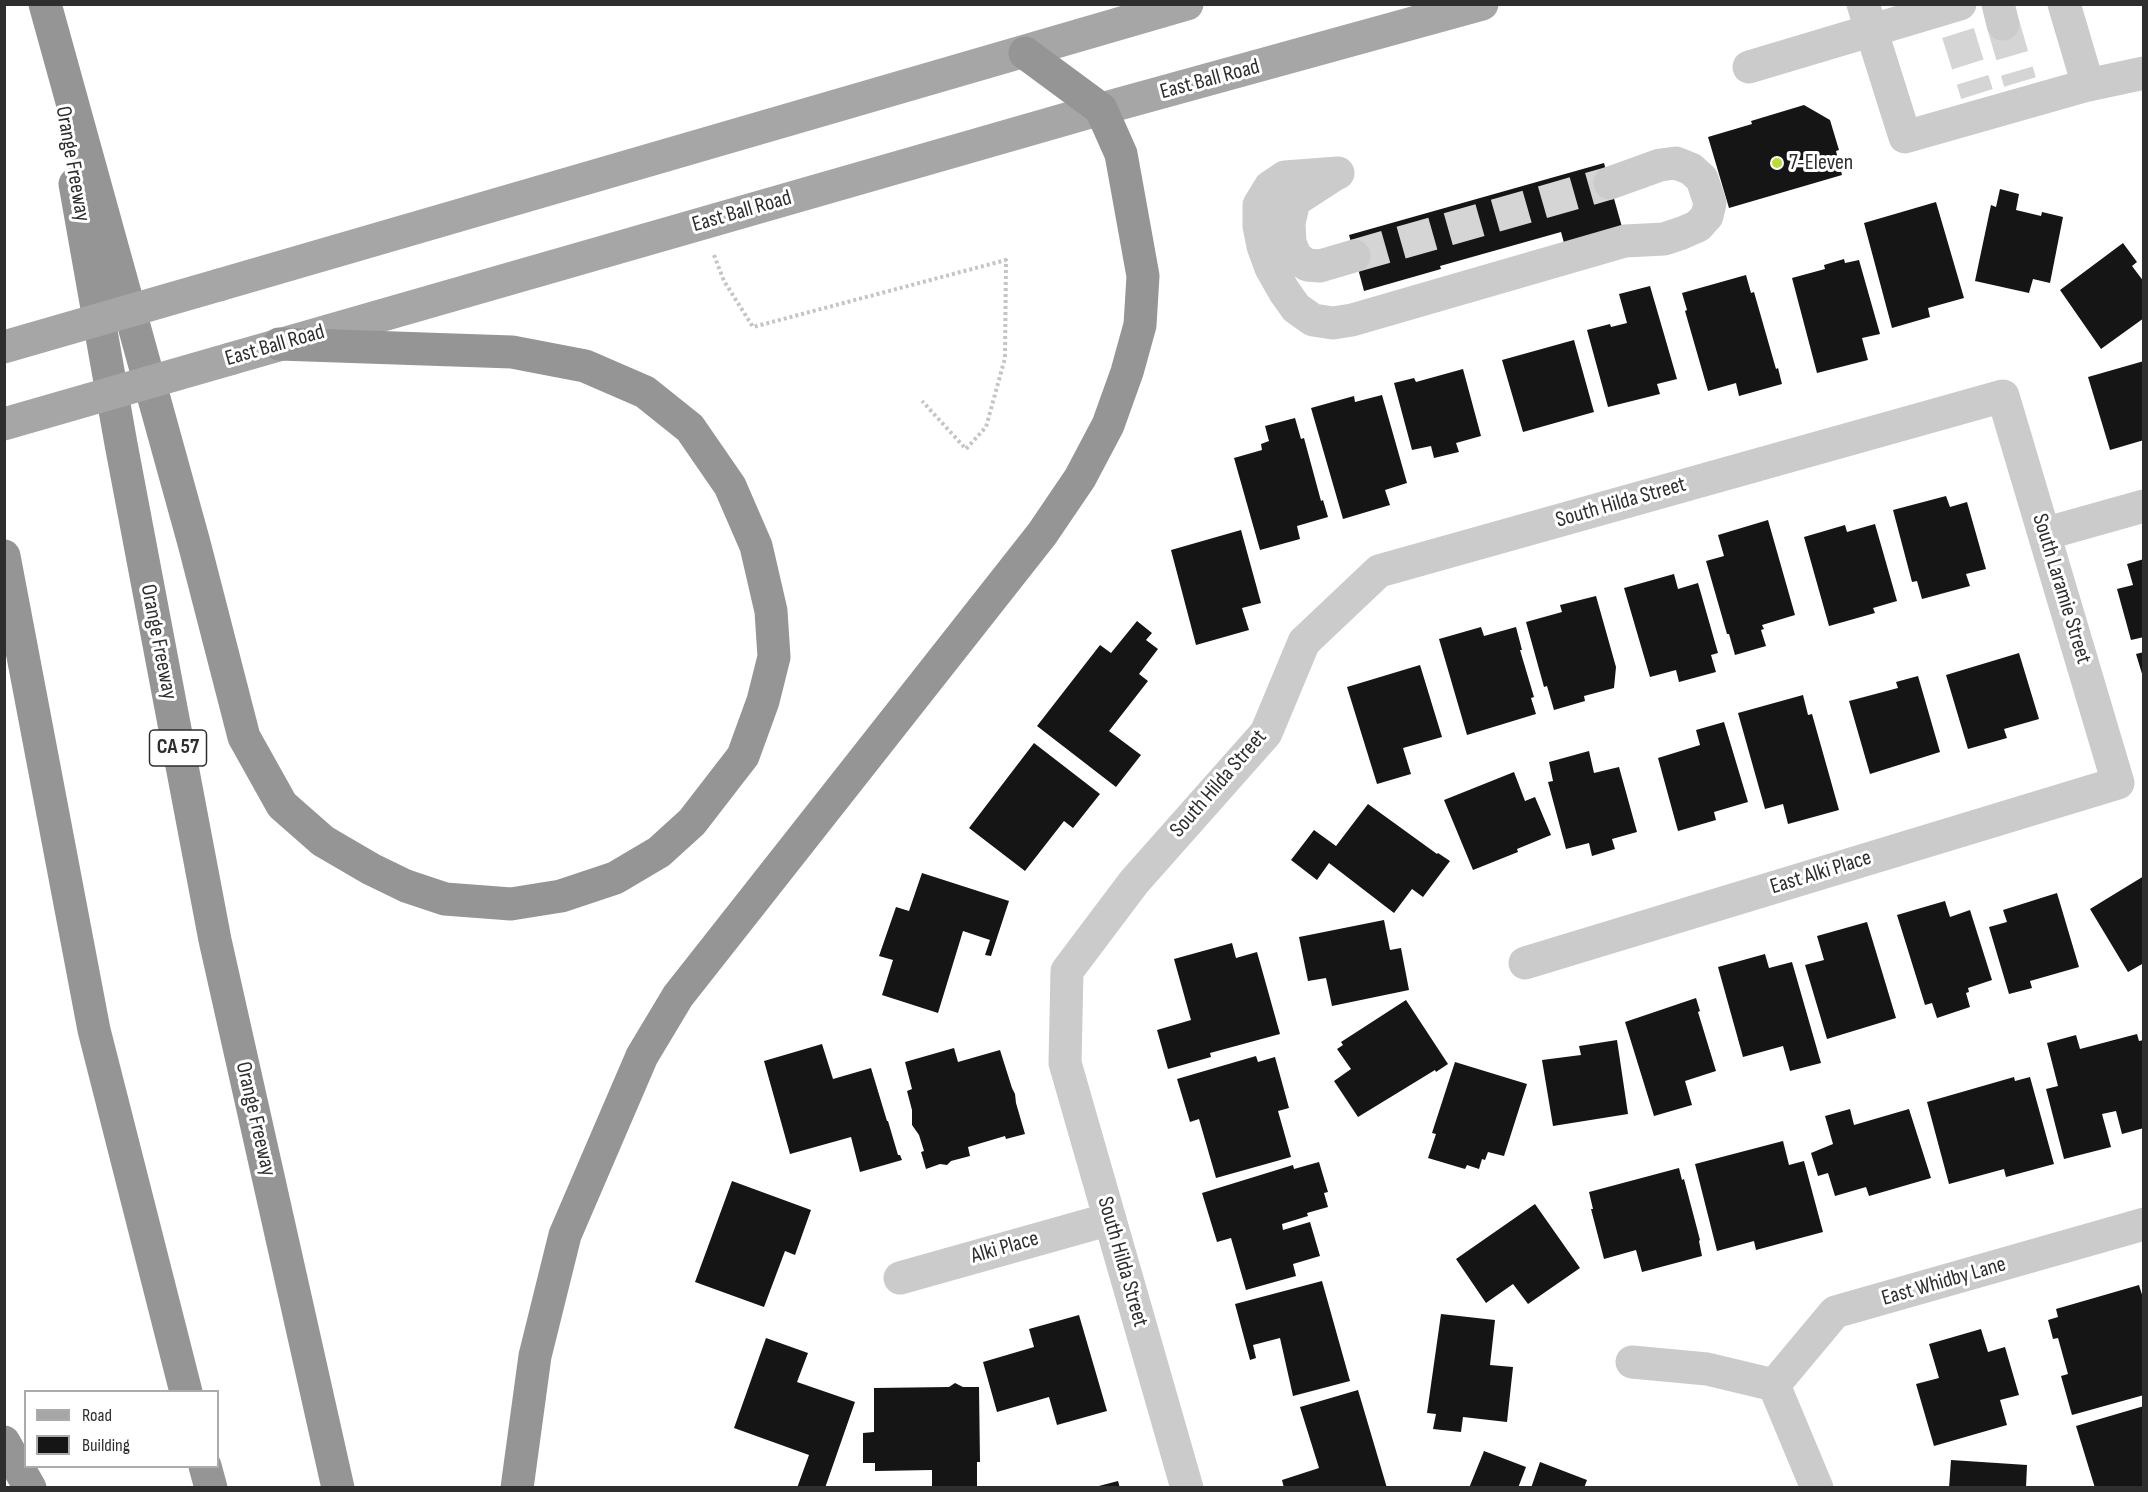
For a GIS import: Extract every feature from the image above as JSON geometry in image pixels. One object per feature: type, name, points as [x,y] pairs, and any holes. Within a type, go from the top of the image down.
[{"type":"highway","points":[[44,4],[194,543],[244,737],[282,805],[323,842],[406,886],[445,899],[511,904],[561,896],[615,878],[659,852],[692,822],[743,756],[763,701],[774,657],[771,611],[756,546],[730,486],[690,428],[645,392],[585,366],[512,352],[279,344]]},
{"type":"highway","name":"Orange Freeway","points":[[44,4],[121,444],[215,940],[338,1488]]},
{"type":"highway","points":[[517,1488],[535,1356],[565,1235],[642,1056],[678,996],[1042,534],[1080,478],[1108,425],[1127,372],[1140,325],[1143,276],[1121,154],[1101,109],[1025,53]]},
{"type":"highway","points":[[4,556],[94,1030]]},
{"type":"highway","points":[[4,681],[185,1390]]},
{"type":"highway","points":[[4,1442],[30,1488]]},
{"type":"highway","points":[[205,1468],[211,1488]]},
{"type":"main road","points":[[4,347],[1025,53],[1187,4]]},
{"type":"main road","name":"East Ball Road","points":[[4,424],[1101,109],[1482,4]]},
{"type":"street","points":[[2064,4],[2088,85]]},
{"type":"street","points":[[1749,67],[1867,17],[1956,15]]},
{"type":"street","points":[[1867,17],[1905,137],[1980,104],[2023,93],[2088,85],[2144,73]]},
{"type":"street","points":[[1354,256],[1320,266],[1307,265],[1296,256],[1290,243],[1289,223],[1294,201],[1338,173],[1285,177],[1270,187],[1259,205],[1259,226],[1270,268],[1296,308],[1313,320],[1333,323],[1353,321],[1624,241],[1664,239],[1682,234],[1698,226],[1707,216],[1710,203],[1702,178],[1691,169],[1676,164],[1660,165],[1610,183]]},
{"type":"street","name":"South Laramie Street","points":[[2003,396],[2118,783]]},
{"type":"street","name":"South Hilda Street","points":[[1187,1488],[1065,1063],[1067,971],[1134,882],[1266,733],[1304,642],[1379,571],[2003,396]]},
{"type":"street","points":[[2044,534],[2144,506]]},
{"type":"street","name":"East Alki Place","points":[[1525,963],[2118,783]]},
{"type":"street","name":"Alki Place","points":[[900,1278],[1110,1219]]},
{"type":"street","name":"East Whidby Lane","points":[[1774,1385],[1835,1312],[2144,1224]]},
{"type":"street","points":[[1632,1362],[1707,1369],[1774,1385],[1817,1488]]},
{"type":"path","points":[[702,223],[724,281],[753,327],[1006,260],[1005,358],[986,427],[966,449],[922,401]]},
{"type":"building","name":"7-Eleven","points":[[1804,105],[1830,120],[1839,150],[1836,151],[1842,175],[1729,208],[1708,137]]},
{"type":"building","points":[[1604,163],[1622,227],[1564,243],[1561,232],[1440,266],[1441,269],[1364,291],[1349,235]]},
{"type":"building","points":[[2000,189],[2019,194],[2016,210],[2041,216],[2042,212],[2063,217],[2050,283],[2033,279],[2029,293],[1975,281],[1991,205],[1996,207]]},
{"type":"building","points":[[1936,202],[1964,298],[1928,308],[1930,317],[1892,328],[1864,223]]},
{"type":"building","points":[[2123,243],[2137,262],[2132,266],[2144,282],[2144,318],[2101,349],[2060,290]]},
{"type":"building","points":[[1844,259],[1845,263],[1859,260],[1880,334],[1862,338],[1868,360],[1817,373],[1792,278],[1825,269],[1824,265]]},
{"type":"building","points":[[1746,275],[1751,293],[1754,292],[1782,384],[1739,396],[1736,383],[1708,391],[1682,293]]},
{"type":"building","points":[[1650,286],[1677,379],[1657,384],[1660,394],[1608,407],[1587,330],[1610,324],[1611,327],[1627,323],[1619,294]]},
{"type":"building","points":[[1574,340],[1594,412],[1523,432],[1502,360]]},
{"type":"building","points":[[2144,361],[2144,440],[2110,450],[2088,377]]},
{"type":"building","points":[[1463,369],[1481,436],[1456,443],[1459,452],[1434,458],[1431,446],[1412,450],[1394,383],[1414,378],[1416,382]]},
{"type":"building","points":[[1382,395],[1407,483],[1385,490],[1390,505],[1343,519],[1311,408],[1354,396],[1355,402]]},
{"type":"building","points":[[1295,418],[1301,439],[1304,438],[1321,501],[1323,500],[1328,517],[1297,526],[1300,539],[1260,550],[1234,458],[1262,450],[1261,444],[1269,441],[1265,426]]},
{"type":"building","points":[[1946,496],[1950,507],[1967,502],[1986,569],[1966,574],[1970,586],[1922,599],[1917,581],[1912,582],[1893,510]]},
{"type":"building","points":[[1768,520],[1795,615],[1762,625],[1764,629],[1761,630],[1766,646],[1735,655],[1706,561],[1724,556],[1718,535]]},
{"type":"building","points":[[1875,524],[1897,601],[1873,608],[1875,613],[1829,626],[1804,537],[1845,525],[1847,532]]},
{"type":"building","points":[[1241,530],[1261,603],[1242,608],[1249,630],[1196,645],[1171,550]]},
{"type":"building","points":[[2144,559],[2144,637],[2131,640],[2117,589],[2133,585],[2127,564]]},
{"type":"building","points":[[1674,574],[1678,589],[1698,583],[1718,653],[1711,655],[1716,672],[1679,682],[1676,670],[1650,677],[1624,588]]},
{"type":"building","points":[[1596,596],[1616,667],[1614,688],[1584,696],[1585,701],[1554,710],[1547,686],[1544,687],[1526,622],[1562,612],[1560,605]]},
{"type":"building","points":[[1137,621],[1152,633],[1146,640],[1158,649],[1139,674],[1148,681],[1109,731],[1141,755],[1116,787],[1037,726],[1100,645],[1111,653]]},
{"type":"building","points":[[1481,627],[1484,636],[1516,627],[1522,650],[1520,650],[1534,697],[1531,698],[1536,714],[1467,735],[1439,639]]},
{"type":"building","points":[[2144,652],[2144,677],[2143,677],[2136,654]]},
{"type":"building","points":[[2019,653],[2039,719],[2004,729],[2007,738],[1968,749],[1946,675]]},
{"type":"building","points":[[1420,665],[1442,737],[1403,748],[1411,774],[1377,784],[1347,687]]},
{"type":"building","points":[[1918,676],[1940,752],[1870,774],[1849,701],[1898,688],[1896,682]]},
{"type":"building","points":[[1803,695],[1808,715],[1812,714],[1839,810],[1788,824],[1783,804],[1765,809],[1738,713]]},
{"type":"building","points":[[1724,722],[1748,802],[1714,812],[1716,820],[1678,831],[1658,758],[1700,745],[1696,730]]},
{"type":"building","points":[[1034,743],[1100,794],[1073,828],[1064,821],[1025,871],[969,828]]},
{"type":"building","points":[[1589,751],[1594,773],[1619,767],[1637,832],[1612,839],[1615,849],[1592,856],[1589,843],[1566,849],[1548,782],[1553,781],[1549,762]]},
{"type":"building","points":[[1514,772],[1525,801],[1535,797],[1551,835],[1517,849],[1518,852],[1473,870],[1444,800]]},
{"type":"building","points":[[1368,804],[1450,861],[1423,897],[1412,889],[1394,913],[1329,863],[1317,880],[1291,860],[1314,830],[1336,846]]},
{"type":"building","points":[[922,873],[1009,901],[991,956],[985,955],[990,940],[963,931],[938,1013],[882,995],[893,960],[879,956],[896,907],[909,911]]},
{"type":"building","points":[[2144,876],[2144,963],[2128,972],[2090,909]]},
{"type":"building","points":[[2057,893],[2079,967],[2030,981],[2032,988],[2009,994],[1989,927],[2007,922],[2003,910]]},
{"type":"building","points":[[1945,901],[1950,917],[1970,910],[1992,980],[1968,988],[1969,992],[1966,993],[1970,1007],[1937,1018],[1932,1003],[1925,1005],[1897,915]]},
{"type":"building","points":[[1384,920],[1390,950],[1401,948],[1409,990],[1332,1006],[1326,978],[1308,981],[1299,937]]},
{"type":"building","points":[[1867,922],[1896,1018],[1827,1039],[1805,965],[1824,960],[1817,936]]},
{"type":"building","points":[[1232,943],[1236,958],[1257,952],[1280,1034],[1210,1053],[1211,1057],[1168,1069],[1157,1030],[1191,1020],[1174,959]]},
{"type":"building","points":[[1765,954],[1769,968],[1792,962],[1821,1063],[1790,1071],[1783,1046],[1743,1057],[1718,967]]},
{"type":"building","points":[[1696,998],[1716,1071],[1685,1081],[1692,1105],[1654,1116],[1625,1022]]},
{"type":"building","points":[[1406,1000],[1448,1064],[1358,1117],[1334,1081],[1351,1069],[1337,1049],[1343,1045],[1341,1042]]},
{"type":"building","points":[[2137,1034],[2139,1041],[2144,1040],[2144,1128],[2122,1134],[2116,1111],[2102,1114],[2111,1147],[2064,1159],[2046,1089],[2058,1086],[2047,1043],[2076,1035],[2080,1049]]},
{"type":"building","points":[[1617,1040],[1628,1114],[1553,1126],[1542,1060],[1581,1055],[1579,1046]]},
{"type":"building","points":[[822,1044],[833,1079],[871,1068],[898,1155],[902,1160],[860,1172],[851,1137],[790,1154],[764,1061]]},
{"type":"building","points":[[954,1048],[958,1062],[1000,1050],[1015,1094],[1025,1134],[1006,1139],[1005,1136],[968,1147],[970,1156],[951,1161],[947,1165],[940,1164],[926,1169],[919,1135],[912,1125],[912,1110],[907,1091],[912,1089],[905,1062]]},
{"type":"building","points":[[1256,1056],[1258,1062],[1275,1057],[1289,1108],[1278,1111],[1291,1157],[1216,1178],[1199,1119],[1190,1122],[1177,1079]]},
{"type":"building","points":[[1455,1062],[1527,1084],[1504,1156],[1488,1152],[1485,1160],[1482,1159],[1479,1169],[1467,1165],[1465,1169],[1428,1158],[1436,1134],[1432,1133]]},
{"type":"building","points":[[2014,1077],[2015,1081],[2030,1077],[2054,1164],[2006,1177],[2004,1169],[1949,1184],[1927,1102]]},
{"type":"building","points":[[1850,1109],[1854,1125],[1909,1109],[1931,1178],[1869,1196],[1866,1187],[1835,1196],[1828,1173],[1818,1176],[1811,1153],[1833,1144],[1825,1116]]},
{"type":"building","points":[[1783,1141],[1789,1165],[1804,1161],[1823,1232],[1756,1250],[1754,1241],[1717,1251],[1695,1164]]},
{"type":"building","points":[[1319,1162],[1328,1192],[1324,1193],[1328,1207],[1282,1224],[1283,1230],[1310,1222],[1320,1256],[1293,1264],[1296,1276],[1246,1290],[1231,1238],[1217,1242],[1202,1193],[1293,1165],[1294,1169]]},
{"type":"building","points":[[1679,1168],[1700,1240],[1702,1256],[1642,1272],[1636,1250],[1604,1259],[1589,1192]]},
{"type":"building","points":[[732,1181],[811,1210],[795,1255],[785,1251],[764,1307],[695,1282]]},
{"type":"building","points":[[1535,1204],[1580,1268],[1528,1304],[1513,1284],[1486,1303],[1456,1259]]},
{"type":"building","points":[[1322,1281],[1350,1381],[1293,1396],[1280,1338],[1253,1345],[1256,1358],[1250,1360],[1235,1304]]},
{"type":"building","points":[[2139,1285],[2144,1301],[2144,1395],[2072,1415],[2061,1376],[2068,1374],[2058,1338],[2053,1339],[2048,1320],[2058,1317],[2056,1309]]},
{"type":"building","points":[[1441,1314],[1495,1320],[1490,1365],[1513,1367],[1507,1422],[1463,1417],[1461,1432],[1433,1429],[1436,1414],[1427,1413]]},
{"type":"building","points":[[1079,1315],[1107,1411],[1057,1425],[1049,1397],[997,1412],[983,1362],[1034,1347],[1029,1329]]},
{"type":"building","points":[[1981,1329],[1988,1352],[2005,1347],[2019,1395],[2000,1400],[2007,1425],[1934,1446],[1916,1384],[1939,1378],[1929,1344]]},
{"type":"building","points":[[766,1338],[808,1353],[797,1382],[855,1402],[825,1488],[797,1488],[809,1455],[734,1428]]},
{"type":"building","points":[[955,1383],[963,1387],[979,1387],[980,1462],[977,1462],[977,1488],[932,1488],[932,1470],[875,1471],[875,1463],[863,1463],[863,1433],[874,1432],[874,1388],[949,1387]]},
{"type":"building","points":[[1358,1390],[1387,1488],[1284,1488],[1282,1480],[1319,1468],[1300,1407]]},
{"type":"building","points":[[2144,1406],[2144,1488],[2095,1488],[2076,1426]]},
{"type":"building","points":[[1484,1451],[1526,1467],[1518,1488],[1469,1488]]},
{"type":"building","points":[[1951,1460],[2027,1465],[2026,1488],[1949,1488]]},
{"type":"building","points":[[1540,1462],[1587,1480],[1584,1488],[1531,1488]]},
{"type":"building","points":[[1118,1481],[1120,1488],[1095,1488],[1095,1487]]},
{"type":"tunnel","points":[[2003,24],[2020,82]]},
{"type":"tunnel","points":[[1958,33],[1977,94]]},
{"type":"tunnel","points":[[1354,256],[1610,183]]},
{"type":"place","name":"7-Eleven","points":[[1777,163]]}]
